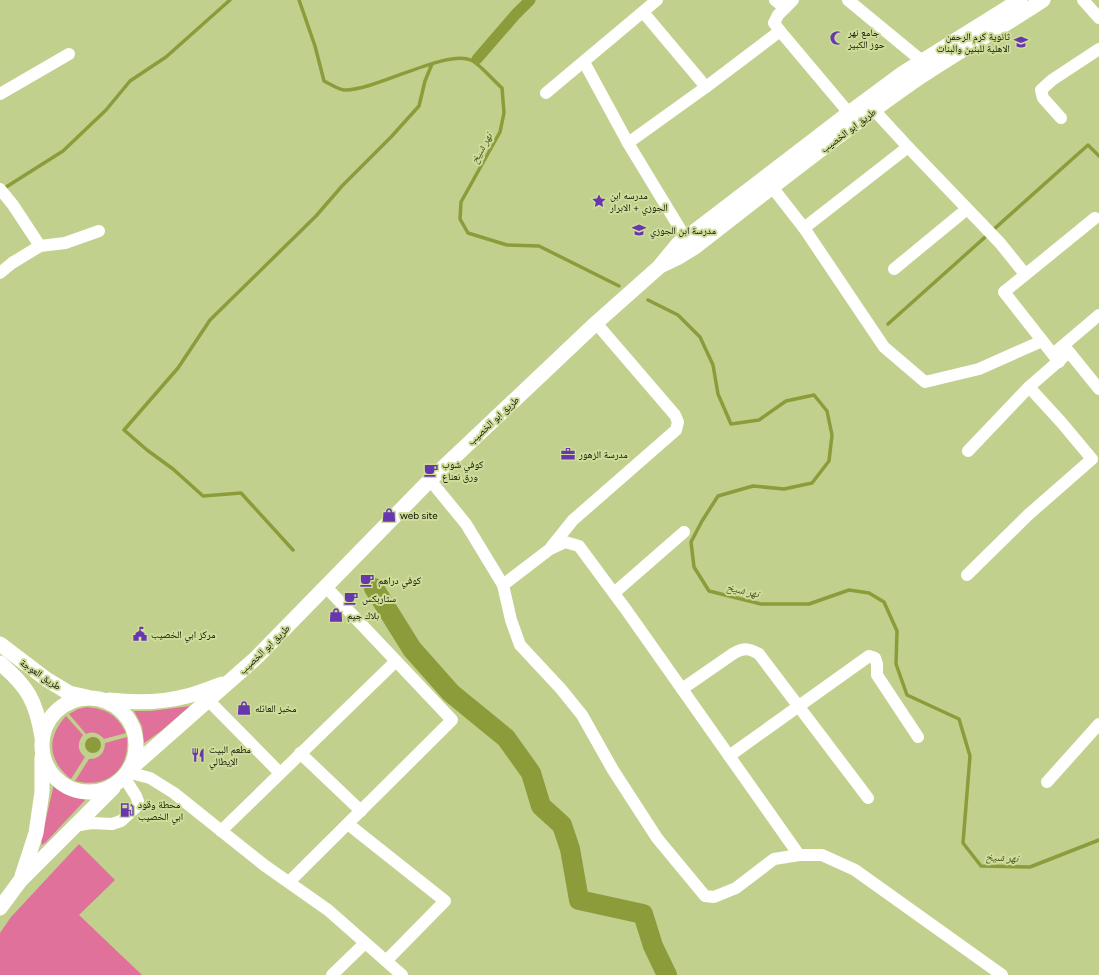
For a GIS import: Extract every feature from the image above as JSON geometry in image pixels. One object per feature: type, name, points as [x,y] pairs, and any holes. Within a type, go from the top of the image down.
[{"type":"main road","name":"طريق ابو الخصيب","points":[[0,908],[20,881],[125,774],[231,681],[278,637],[430,480],[596,323],[659,267],[671,251],[685,237],[848,113],[922,61],[1020,0]]},
{"type":"main road","name":"طريق ابو الخصيب","points":[[659,267],[678,258],[690,250],[874,110],[942,62],[1043,0]]},
{"type":"main road","name":"طريق العوجة","points":[[0,644],[46,679],[69,693],[94,698]]},
{"type":"main road","name":"طريق العوجة","points":[[0,663],[15,676],[30,694],[39,716],[43,745]]},
{"type":"main road","name":"طريق ابو الخصيب","points":[[94,698],[130,702],[168,700],[187,696],[231,681]]},
{"type":"main road","points":[[94,698],[114,705],[124,712],[131,722],[135,733],[135,757],[125,774],[109,787],[95,792],[80,791],[67,786],[55,778],[47,766],[43,745],[46,726],[53,715],[62,706],[74,700],[94,698]]},
{"type":"main road","name":"طريق ابو الخصيب","points":[[20,881],[36,833],[42,792],[43,745]]},
{"type":"street","points":[[546,94],[657,0]]},
{"type":"street","points":[[775,0],[789,4]]},
{"type":"street","points":[[848,0],[922,61]]},
{"type":"street","points":[[1084,0],[1099,18]]},
{"type":"street","points":[[789,4],[778,14],[774,22],[848,113]]},
{"type":"street","points":[[643,12],[706,87]]},
{"type":"street","points":[[628,143],[780,31]]},
{"type":"street","points":[[1061,118],[1043,98],[1041,90],[1052,80],[1099,49]]},
{"type":"street","points":[[0,94],[69,54]]},
{"type":"street","points":[[584,62],[628,143],[685,237]]},
{"type":"street","points":[[874,110],[966,209],[1000,243],[1025,274]]},
{"type":"street","points":[[804,228],[908,147]]},
{"type":"street","points":[[772,187],[804,228],[884,346],[925,382],[979,369],[1042,341]]},
{"type":"street","points":[[0,189],[40,246]]},
{"type":"street","points":[[894,268],[966,209]]},
{"type":"street","points":[[1056,358],[1004,292],[1095,218]]},
{"type":"street","points":[[0,273],[12,263],[40,246],[66,243],[99,231]]},
{"type":"street","points":[[968,451],[1099,315]]},
{"type":"street","points":[[550,549],[572,520],[676,430],[678,422],[675,415],[596,323]]},
{"type":"street","points":[[1066,349],[1099,389]]},
{"type":"street","points":[[967,575],[1028,515],[1092,459],[1062,422],[1029,387]]},
{"type":"street","points":[[430,480],[466,524],[503,585],[511,620],[520,645],[561,689],[582,715],[613,770],[657,838],[705,896],[714,897],[736,888],[774,859],[799,854],[822,855],[855,870],[1002,975]]},
{"type":"street","points":[[614,593],[684,532]]},
{"type":"street","points":[[503,585],[550,549],[565,542],[578,546],[614,593],[799,854]]},
{"type":"street","points":[[289,882],[452,720],[326,587]]},
{"type":"street","points":[[682,690],[734,653],[742,649],[751,649],[759,654],[868,798]]},
{"type":"street","points":[[729,756],[869,656],[875,658],[877,664],[877,675],[918,737]]},
{"type":"street","points":[[221,830],[396,661]]},
{"type":"street","points":[[209,700],[280,773]]},
{"type":"street","points":[[1047,782],[1099,724]]},
{"type":"street","points":[[300,753],[360,811]]},
{"type":"street","points":[[74,826],[91,823],[112,824],[121,821],[137,806],[138,802],[136,796],[125,774]]},
{"type":"street","points":[[125,774],[150,778],[163,786],[264,865],[328,910],[402,975]]},
{"type":"street","points":[[348,824],[445,901],[386,961]]},
{"type":"street","points":[[332,975],[365,942]]},
{"type":"shaded area","points":[[190,706],[161,731],[144,743],[142,726],[134,711],[151,711]]},
{"type":"shaded area","points":[[87,707],[100,709],[111,714],[123,727],[126,733],[104,739],[96,733],[86,734],[69,714],[78,709]]},
{"type":"shaded area","points":[[66,716],[83,735],[79,744],[79,750],[85,757],[71,779],[58,765],[52,749],[55,733]]},
{"type":"shaded area","points":[[93,737],[99,739],[101,745],[99,751],[93,753],[87,751],[85,745],[87,739]]},
{"type":"shaded area","points":[[127,737],[125,759],[120,768],[114,774],[97,782],[87,783],[75,781],[89,759],[96,758],[101,755],[105,747],[105,743]]},
{"type":"shaded area","points":[[54,784],[70,793],[87,798],[42,845],[41,840]]},
{"type":"shaded area","points":[[79,844],[115,880],[79,915],[142,975],[0,975],[0,933],[11,917]]},
{"type":"waterway","points":[[3,189],[63,151],[106,110],[130,81],[166,57],[230,0]]},
{"type":"waterway","name":"نهر شيخ","points":[[299,0],[315,46],[324,81],[339,89],[344,90],[374,84],[430,64],[447,60],[462,58],[473,61],[480,66],[502,88],[504,113],[500,132],[461,202],[460,219],[468,233],[507,245],[539,246],[619,286]]},
{"type":"waterway","points":[[477,59],[530,0]]},
{"type":"waterway","points":[[293,550],[241,493],[203,496],[173,469],[147,450],[124,430],[178,368],[210,320],[316,216],[342,186],[391,137],[419,106],[425,81],[432,64]]},
{"type":"waterway","points":[[888,324],[1088,145],[1099,156]]},
{"type":"waterway","name":"نهر شيخ","points":[[648,300],[678,315],[700,337],[713,365],[718,394],[731,424],[759,420],[786,401],[814,395],[827,411],[832,435],[829,461],[812,483],[784,489],[753,486],[718,496],[691,542],[694,567],[709,591],[761,604],[809,604],[849,590],[869,593],[884,602],[897,631],[896,664],[907,695],[959,719],[970,756],[963,843],[981,866],[1030,867],[1099,840]]},
{"type":"waterway","points":[[374,588],[412,649],[451,693],[506,738],[531,773],[541,806],[562,825],[570,849],[579,900],[643,914],[653,946],[667,975]]},
{"type":"place","name":"جامع نهر حوز الكبير","points":[[837,38]]},
{"type":"place","name":"ثانوية كرم الرحمن الاهلية للبنين والبنات","points":[[1021,42]]},
{"type":"place","name":"مدرسه ابن الجوزي + الابرار","points":[[599,201]]},
{"type":"place","name":"مدرسة ابن الجوزي","points":[[639,230]]},
{"type":"place","name":"مدرسة الزهور","points":[[568,454]]},
{"type":"place","name":"كوفي شوب ورق نعناع","points":[[431,470]]},
{"type":"place","name":"web site","points":[[389,515]]},
{"type":"place","name":"كوفي دراهم","points":[[367,580]]},
{"type":"place","name":"ستاربكس","points":[[351,598]]},
{"type":"place","name":"بلاك جيم","points":[[336,615]]},
{"type":"place","name":"مركز ابي الخصيب","points":[[140,634]]},
{"type":"place","name":"مخبز العائله","points":[[244,708]]},
{"type":"place","name":"مطعم البيت الإيطالي","points":[[198,755]]},
{"type":"place","name":"محطة وقود ابي الخصيب","points":[[127,810]]}]
